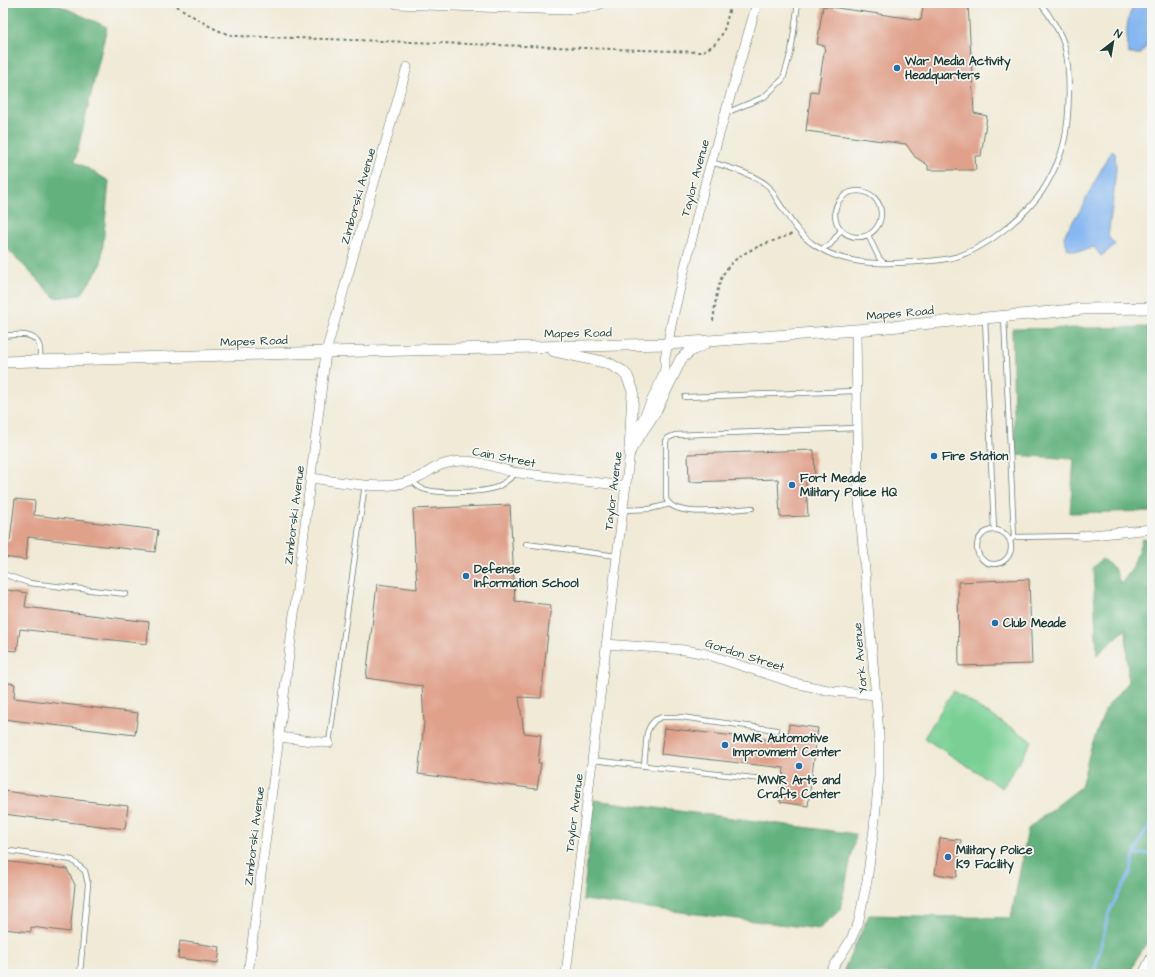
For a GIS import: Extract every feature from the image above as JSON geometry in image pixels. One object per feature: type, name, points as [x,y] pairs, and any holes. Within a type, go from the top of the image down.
[{"type":"street","points":[[397,3],[566,9],[594,6],[600,3]]},
{"type":"street","name":"Taylor Avenue","points":[[566,974],[630,451],[665,368],[672,322],[711,162],[757,3]]},
{"type":"street","name":"Zimborski Avenue","points":[[248,974],[279,737],[326,352],[407,67]]},
{"type":"street","name":"Mapes Road","points":[[3,362],[326,352],[668,344],[856,330],[1083,309],[1152,308]]},
{"type":"street","name":"York Avenue","points":[[829,974],[850,942],[858,924],[867,881],[879,776],[880,733],[858,489],[856,330]]},
{"type":"street","points":[[630,451],[656,410],[681,359],[690,351],[713,341]]},
{"type":"street","points":[[530,347],[598,360],[612,365],[622,371],[630,382],[633,391],[630,451]]},
{"type":"street","name":"Cain Street","points":[[310,478],[364,484],[393,485],[411,480],[441,465],[471,461],[485,463],[517,473],[625,486]]},
{"type":"street","points":[[1082,536],[1152,530]]},
{"type":"street","name":"Gordon Street","points":[[606,644],[685,650],[706,654],[794,683],[832,691],[876,695]]},
{"type":"street","points":[[279,737],[329,743]]},
{"type":"street","points":[[1143,974],[1152,956]]},
{"type":"lane","points":[[725,114],[764,97],[783,79],[791,52],[798,3]]},
{"type":"lane","points":[[711,162],[749,175],[768,187],[794,226],[812,244],[849,261],[874,264],[952,258],[977,248],[1002,231],[1025,212],[1041,194],[1055,169],[1065,141],[1068,108],[1068,76],[1065,47],[1051,16],[1040,3]]},
{"type":"lane","points":[[860,191],[867,192],[874,196],[881,209],[882,216],[876,230],[868,235],[855,237],[848,235],[841,230],[835,216],[836,207],[840,200],[845,195],[860,191]]},
{"type":"lane","points":[[822,249],[830,244],[841,230]]},
{"type":"lane","points":[[868,235],[879,258],[884,263]]},
{"type":"lane","points":[[1004,317],[1012,539],[1011,550],[1009,557],[1004,562],[991,565],[980,558],[977,552],[979,538],[984,533],[994,530],[1003,533],[1012,539],[1082,536]]},
{"type":"lane","points":[[985,318],[994,530]]},
{"type":"lane","points":[[3,336],[24,335],[34,338],[39,345],[40,361]]},
{"type":"lane","points":[[685,397],[856,391]]},
{"type":"lane","points":[[752,508],[709,512],[687,511],[675,508],[670,504],[666,498],[666,441],[670,436],[857,428]]},
{"type":"lane","points":[[411,480],[418,487],[435,492],[480,490],[497,487],[517,473]]},
{"type":"lane","points":[[329,743],[364,484]]},
{"type":"lane","points":[[623,510],[650,509],[670,504]]},
{"type":"lane","points":[[526,544],[617,556]]},
{"type":"lane","points":[[3,574],[29,583],[126,594]]},
{"type":"lane","points":[[644,766],[647,732],[655,720],[662,717],[680,716],[777,730]]},
{"type":"lane","points":[[592,760],[771,780]]},
{"type":"lane","points":[[3,850],[72,860],[85,871],[88,884],[80,974]]},
{"type":"path","points":[[172,3],[228,35],[700,52],[709,49],[722,35],[731,3]]},
{"type":"path","points":[[713,321],[716,297],[721,278],[729,266],[742,254],[792,234]]},
{"type":"green space","points":[[3,3],[54,3],[107,27],[75,161],[109,181],[101,265],[81,295],[55,298],[3,244]]},
{"type":"green space","points":[[1152,327],[1152,511],[1070,513],[1074,459],[1015,455],[1012,329]]},
{"type":"green space","points":[[1152,538],[1152,935],[1135,961],[1130,974],[842,974],[869,915],[1011,918],[1028,829],[1081,787],[1091,747],[1106,708],[1128,683],[1126,629],[1097,655],[1093,567],[1102,559],[1114,568],[1121,584],[1132,569],[1142,539]]},
{"type":"green space","points":[[953,691],[1032,741],[1002,788],[924,738]]},
{"type":"green space","points":[[594,800],[856,834],[840,910],[819,929],[583,900]]},
{"type":"water","points":[[1135,3],[1152,3],[1152,30],[1149,41],[1141,54],[1129,54],[1127,27],[1129,15]]},
{"type":"water","points":[[1111,150],[1115,152],[1116,169],[1108,236],[1115,245],[1101,256],[1094,247],[1078,251],[1068,249],[1064,237],[1067,230],[1081,209]]},
{"type":"building","name":"War Media Activity Headquarters","points":[[968,4],[974,113],[987,116],[981,156],[975,156],[976,170],[928,170],[928,165],[915,157],[906,144],[806,131],[811,91],[818,92],[825,46],[817,44],[823,6],[921,20],[923,6]]},
{"type":"building","name":"Fort Meade Military Police HQ","points":[[814,450],[815,482],[806,482],[808,516],[780,517],[778,479],[689,482],[688,454]]},
{"type":"building","points":[[15,499],[35,501],[34,515],[158,530],[155,552],[28,537],[26,560],[3,557],[3,540],[10,541]]},
{"type":"building","points":[[510,505],[515,601],[551,605],[541,698],[519,697],[524,733],[541,735],[538,763],[541,763],[537,789],[418,774],[424,724],[422,686],[366,678],[377,584],[417,589],[413,509]]},
{"type":"building","name":"Club Meade","points":[[1029,579],[1032,664],[959,666],[958,582]]},
{"type":"building","points":[[7,590],[27,593],[25,607],[149,622],[147,644],[20,629],[17,651],[3,650],[3,621]]},
{"type":"building","points":[[3,682],[15,684],[14,698],[138,713],[135,735],[3,719]]},
{"type":"building","points":[[789,724],[818,728],[808,806],[780,802],[784,768],[661,754],[664,728],[788,742]]},
{"type":"building","points":[[3,791],[128,806],[125,829],[3,814]]},
{"type":"building","name":"Military Police K9 Facility","points":[[940,838],[961,840],[957,877],[935,874]]},
{"type":"building","points":[[3,861],[67,869],[75,885],[70,932],[31,927],[31,932],[3,929]]},
{"type":"building","points":[[180,941],[220,947],[218,963],[178,958]]},
{"type":"waterway","points":[[1094,974],[1109,912],[1131,871],[1134,855],[1142,837],[1152,822]]},
{"type":"waterway","points":[[1134,855],[1152,853]]},
{"type":"place","name":"War Media Activity Headquarters","points":[[897,68]]},
{"type":"place","name":"Fire Station","points":[[934,456]]},
{"type":"place","name":"Fort Meade Military Police HQ","points":[[792,485]]},
{"type":"place","name":"Defense Information School","points":[[466,576]]},
{"type":"place","name":"Club Meade","points":[[995,623]]},
{"type":"place","name":"MWR Automotive Improvment Center","points":[[725,745]]},
{"type":"place","name":"MWR Arts and Crafts Center","points":[[799,766]]},
{"type":"place","name":"Military Police K9 Facility","points":[[948,857]]}]
